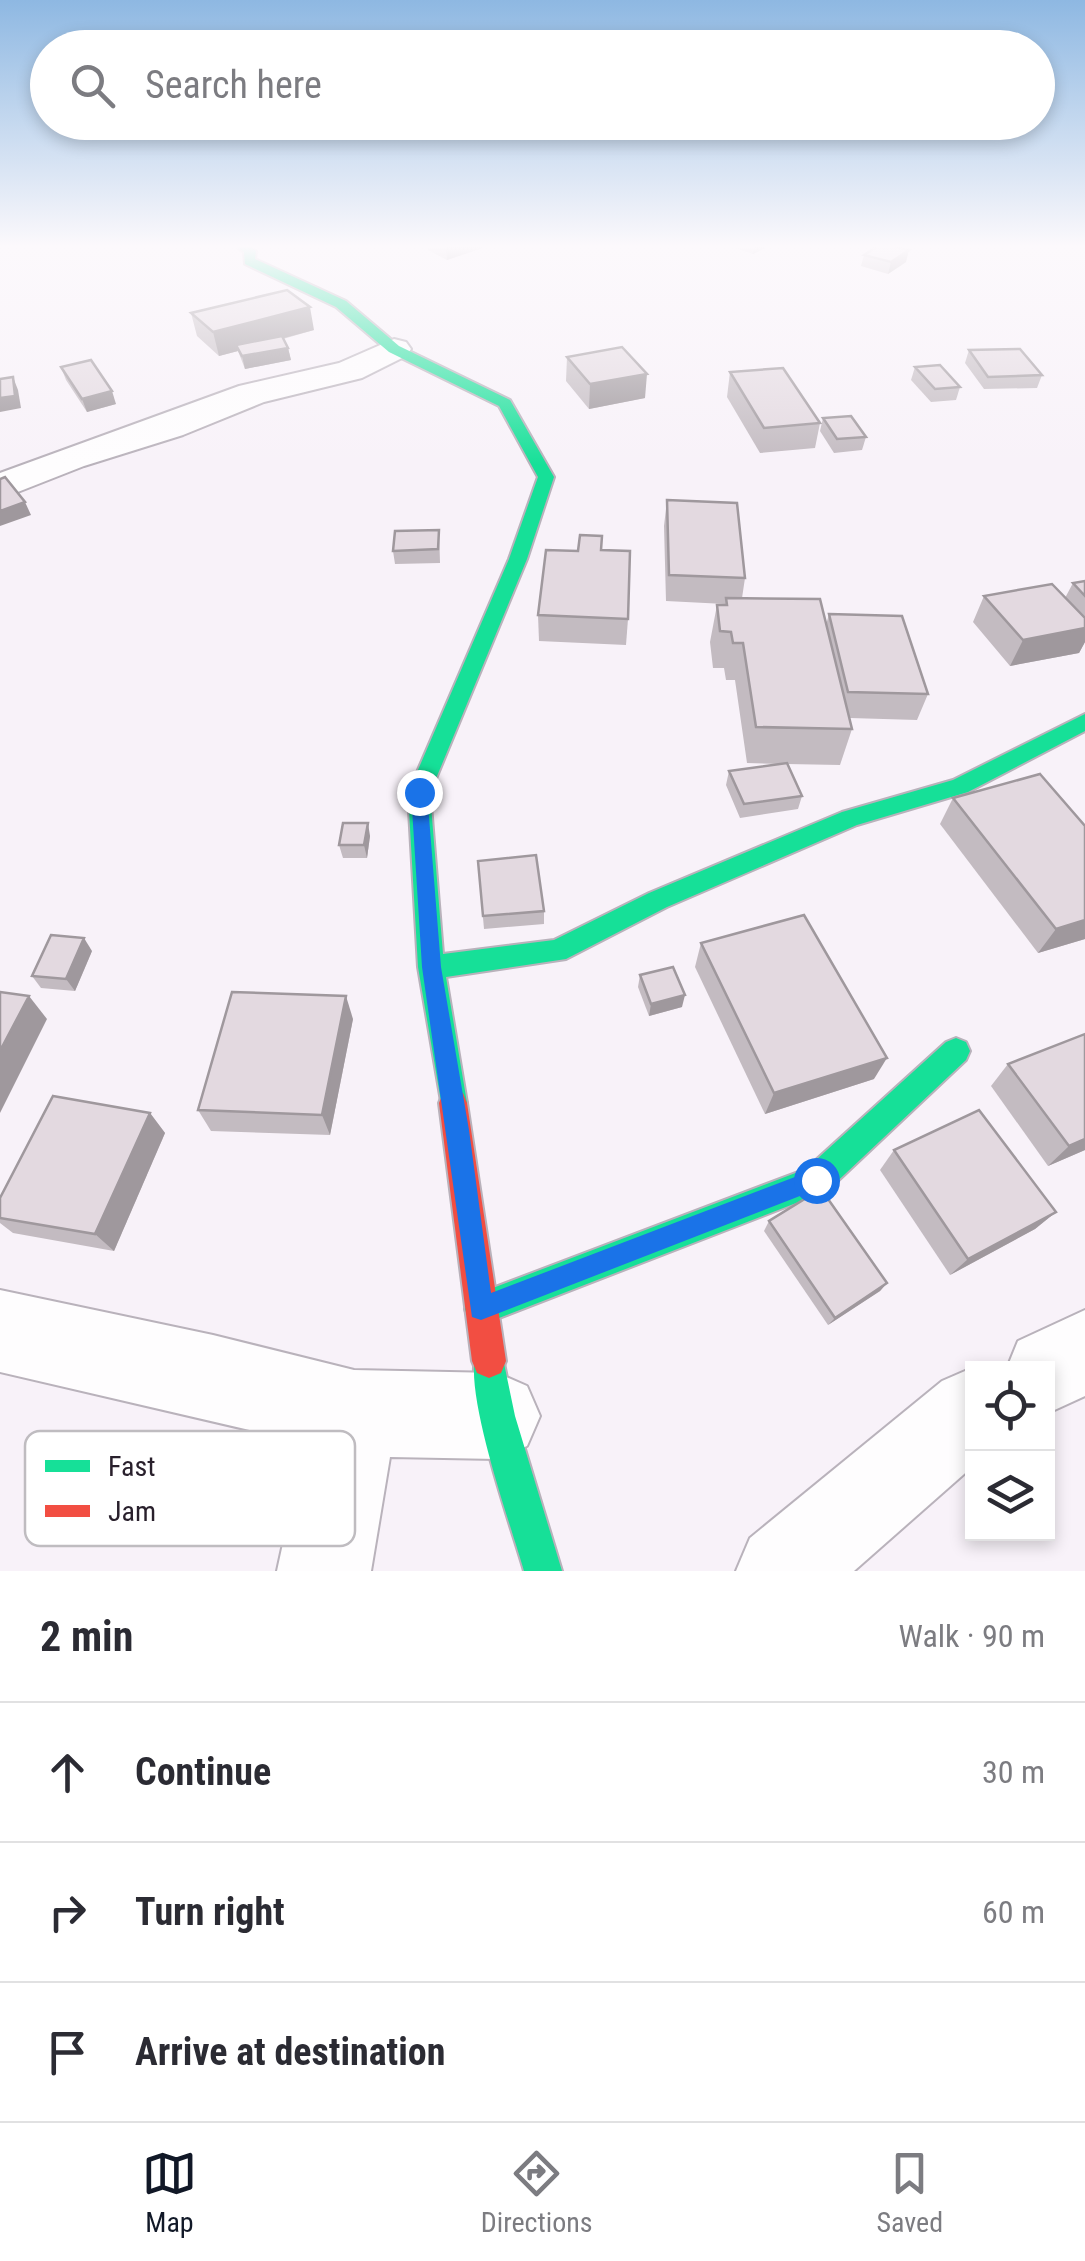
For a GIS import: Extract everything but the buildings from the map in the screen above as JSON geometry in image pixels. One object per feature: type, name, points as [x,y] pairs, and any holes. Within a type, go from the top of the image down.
[{"type":"street","points":[[358,318],[394,350],[505,404],[546,477],[518,558],[419,792],[432,967],[497,1416],[544,1571]]},
{"type":"street","points":[[0,486],[70,458],[170,428],[252,394],[350,371],[394,350]]},
{"type":"street","points":[[432,967],[557,950],[658,900],[850,818],[960,786],[1085,722]]},
{"type":"street","points":[[481,1308],[816,1180],[956,1051]]},
{"type":"street","points":[[0,1331],[213,1377],[354,1413],[497,1416]]},
{"type":"street","points":[[1055,1367],[1085,1351]]},
{"type":"street","points":[[351,1431],[354,1413]]},
{"type":"street","points":[[783,1571],[965,1417]]},
{"type":"street","points":[[324,1571],[329,1546]]},
{"type":"traffic: fast","points":[[358,318],[394,349],[505,403],[546,477],[518,559],[419,793],[431,967],[453,1103]]},
{"type":"traffic: fast","points":[[431,967],[557,951],[658,900],[850,818],[960,786],[1085,722]]},
{"type":"traffic: fast","points":[[481,1309],[816,1180],[956,1051]]},
{"type":"traffic: fast","points":[[489,1361],[497,1416],[543,1571]]},
{"type":"traffic: jam","points":[[453,1103],[489,1361]]},
{"type":"route","points":[[419,792],[432,967],[481,1308],[816,1180]]}]
